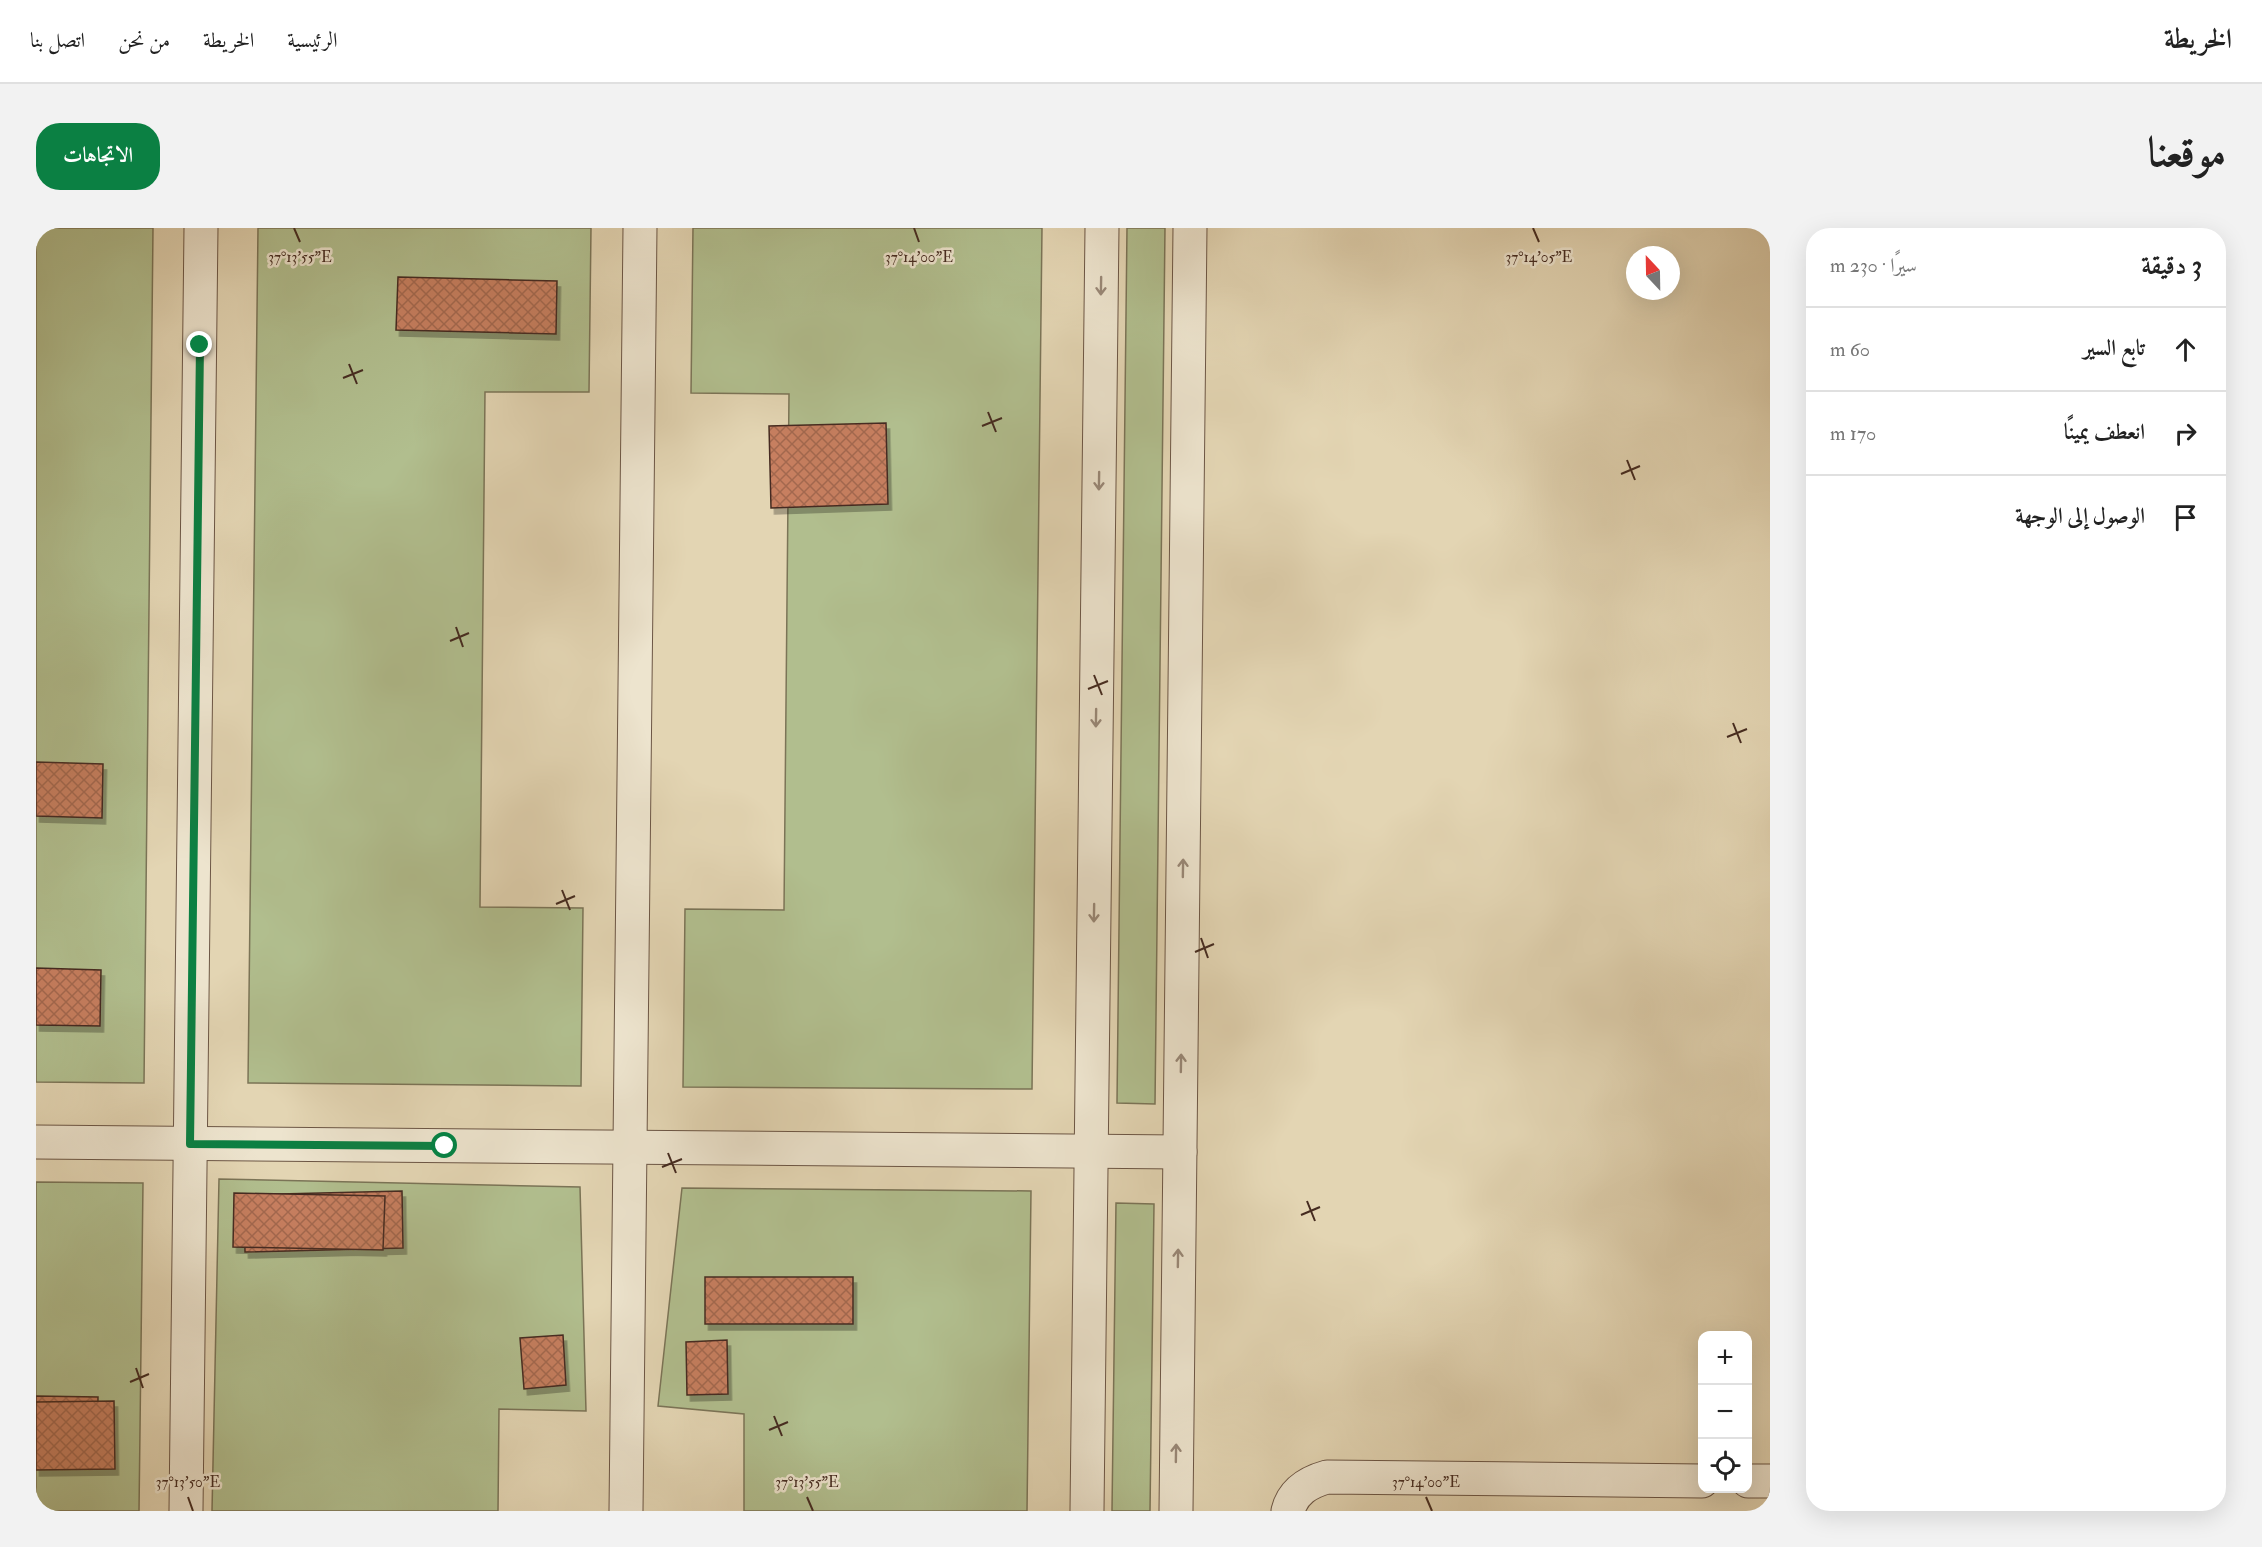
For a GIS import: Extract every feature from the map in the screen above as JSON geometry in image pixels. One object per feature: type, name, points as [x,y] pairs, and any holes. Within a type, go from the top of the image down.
[{"type":"street","points":[[186,1511],[201,228]]},
{"type":"street","points":[[626,1511],[640,228]]},
{"type":"street","points":[[1087,1511],[1102,228]]},
{"type":"street","points":[[1176,1511],[1190,228]]},
{"type":"street","points":[[36,1142],[1180,1152]]},
{"type":"street","points":[[1288,1511],[1298,1492],[1311,1482],[1327,1477],[1698,1481]]},
{"type":"street","points":[[1752,1481],[1770,1481]]},
{"type":"green space","points":[[36,228],[153,228],[144,1083],[36,1082]]},
{"type":"green space","points":[[258,228],[591,228],[589,392],[485,392],[480,907],[583,908],[581,1086],[248,1083]]},
{"type":"green space","points":[[693,228],[1042,228],[1032,1089],[683,1087],[685,909],[784,910],[789,394],[691,393]]},
{"type":"green space","points":[[1127,228],[1165,228],[1155,1104],[1117,1103]]},
{"type":"green space","points":[[219,1179],[580,1187],[586,1411],[499,1409],[498,1511],[212,1511]]},
{"type":"green space","points":[[36,1182],[143,1183],[139,1511],[36,1511]]},
{"type":"green space","points":[[682,1188],[1031,1191],[1027,1511],[744,1511],[744,1414],[658,1406]]},
{"type":"green space","points":[[1116,1203],[1154,1204],[1150,1511],[1112,1511]]},
{"type":"building","points":[[398,277],[557,281],[556,334],[396,330]]},
{"type":"building","points":[[886,423],[888,504],[771,508],[769,426]]},
{"type":"building","points":[[36,762],[103,764],[102,818],[36,816]]},
{"type":"building","points":[[36,968],[101,970],[100,1026],[36,1025]]},
{"type":"building","points":[[402,1191],[403,1248],[245,1252],[244,1195]]},
{"type":"building","points":[[234,1193],[385,1196],[383,1250],[233,1247]]},
{"type":"building","points":[[705,1277],[853,1277],[853,1324],[705,1324]]},
{"type":"building","points":[[563,1335],[566,1385],[524,1389],[520,1338]]},
{"type":"building","points":[[727,1340],[728,1394],[687,1395],[686,1342]]},
{"type":"building","points":[[36,1396],[98,1397],[97,1453],[36,1451]]},
{"type":"building","points":[[114,1401],[115,1469],[36,1470],[36,1402]]},
{"type":"route","points":[[200,345],[190,1144],[445,1146]]}]
